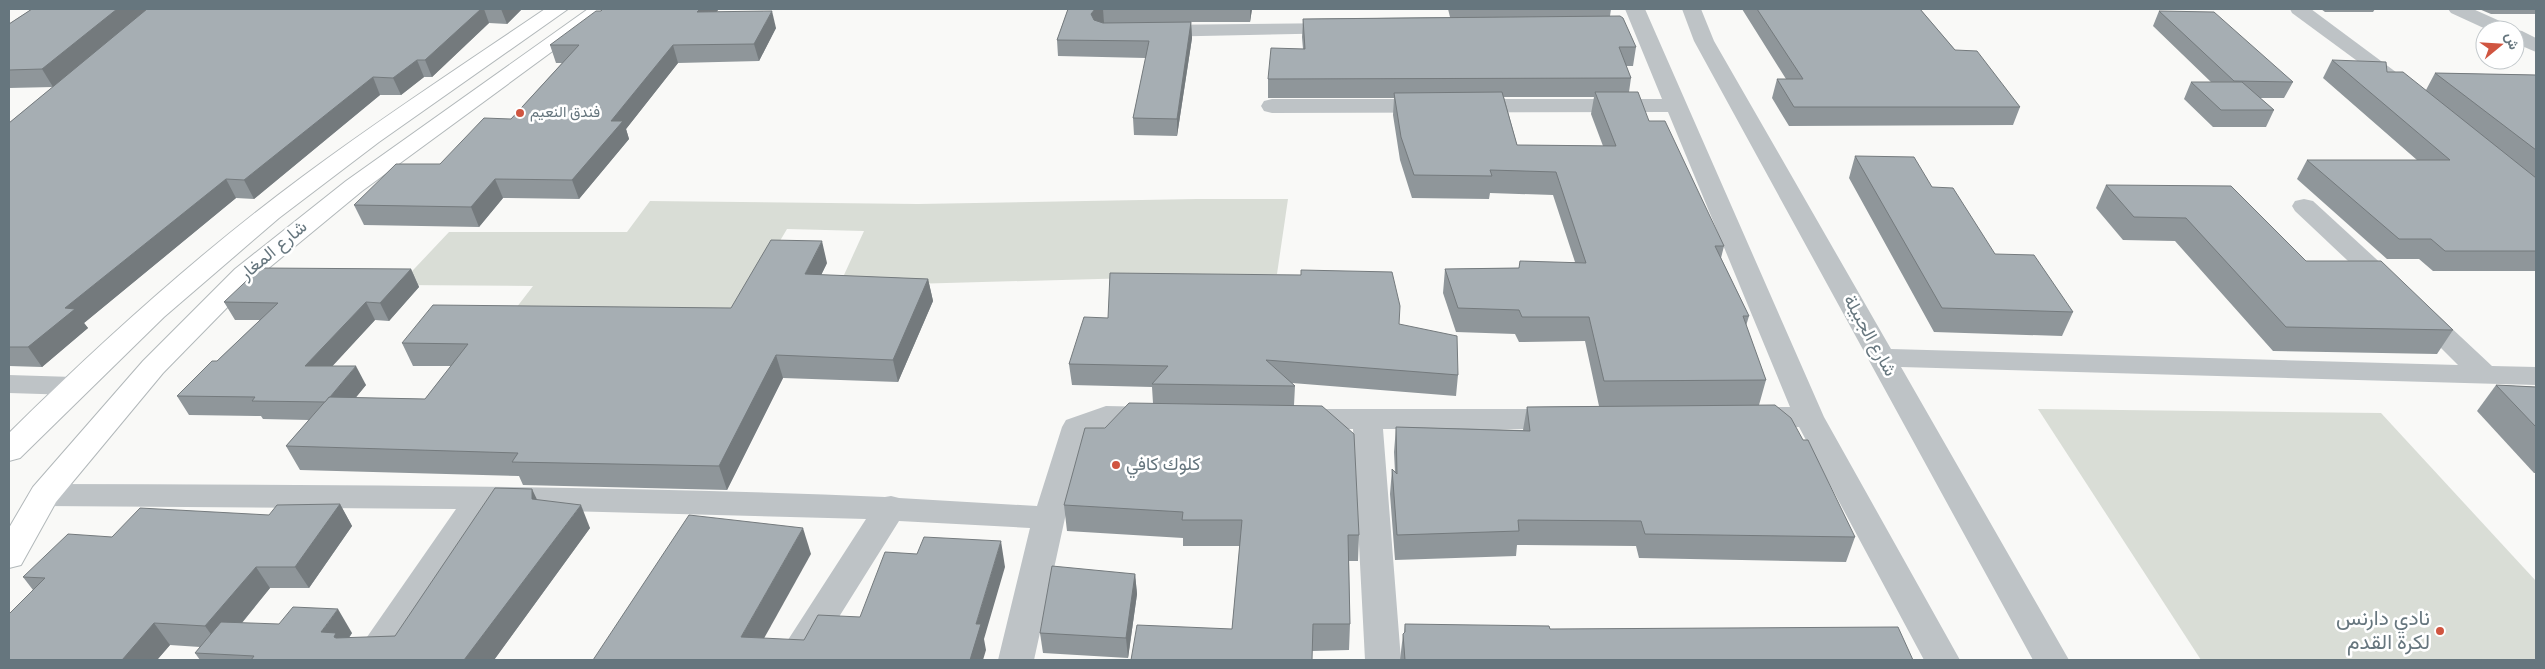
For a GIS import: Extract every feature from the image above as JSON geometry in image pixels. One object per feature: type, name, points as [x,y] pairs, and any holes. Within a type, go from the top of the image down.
[{"type":"main road","name":"شارع المغار","points":[[9,451],[73,386],[167,299],[311,182],[558,9]]},
{"type":"main road","name":"شارع المغار","points":[[9,556],[44,495],[152,367],[244,274],[354,186],[600,9]]},
{"type":"main road","points":[[311,182],[354,186]]},
{"type":"street","name":"شارع الجبيلة","points":[[1691,9],[1704,41],[2051,660]]},
{"type":"street","points":[[2299,9],[2418,97]]},
{"type":"street","points":[[2458,9],[2482,20]]},
{"type":"street","points":[[1633,20],[1675,105],[1808,417],[1942,660]]},
{"type":"street","points":[[1134,31],[1364,29]]},
{"type":"street","points":[[1272,106],[1675,105]]},
{"type":"street","points":[[2304,206],[2484,374]]},
{"type":"street","points":[[1882,358],[2536,376]]},
{"type":"street","points":[[9,384],[73,386]]},
{"type":"street","points":[[1016,660],[1049,518],[1077,427],[1106,416],[1184,417]]},
{"type":"street","points":[[1720,417],[1808,417]]},
{"type":"street","points":[[1271,419],[1593,418]]},
{"type":"street","points":[[1367,420],[1383,660]]},
{"type":"street","points":[[44,495],[480,498],[891,508],[1049,518]]},
{"type":"street","points":[[369,660],[480,498]]},
{"type":"street","points":[[793,660],[891,508]]},
{"type":"shaded area","points":[[1288,199],[1277,274],[839,286],[864,231],[787,229],[771,256],[716,327],[506,321],[533,286],[399,285],[449,232],[627,232],[650,201],[918,204]]},
{"type":"shaded area","points":[[2038,409],[2381,413],[2536,581],[2536,660],[2201,660]]},
{"type":"building","points":[[32,9],[117,9],[42,69],[9,70],[9,24]]},
{"type":"building","points":[[147,9],[481,9],[425,60],[417,60],[393,78],[373,77],[244,180],[226,179],[65,308],[75,309],[28,347],[9,347],[9,123]]},
{"type":"building","points":[[603,9],[700,9],[697,12],[772,11],[754,44],[673,45],[611,121],[623,121],[572,180],[495,179],[471,207],[354,205],[396,164],[440,164],[484,118],[511,119],[579,45],[550,45],[596,11]]},
{"type":"building","points":[[1068,9],[1095,9],[1091,14],[1094,20],[1103,23],[1191,22],[1177,119],[1133,118],[1149,41],[1057,40]]},
{"type":"building","points":[[1757,9],[1920,9],[1955,50],[1977,51],[2020,107],[1794,107],[1777,79],[1803,79]]},
{"type":"building","points":[[2159,11],[2214,12],[2293,82],[2234,81]]},
{"type":"building","points":[[1620,16],[1623,18],[1636,47],[1619,47],[1631,78],[1268,79],[1271,48],[1305,49],[1303,19]]},
{"type":"building","points":[[2332,60],[2386,62],[2387,72],[2403,72],[2536,178],[2536,251],[2445,251],[2431,239],[2399,239],[2307,160],[2450,160]]},
{"type":"building","points":[[2435,73],[2536,75],[2536,150]]},
{"type":"building","points":[[2191,82],[2242,82],[2274,110],[2221,110]]},
{"type":"building","points":[[1502,92],[1517,145],[1616,146],[1595,92],[1638,92],[1649,121],[1665,121],[1724,246],[1715,246],[1749,316],[1743,316],[1766,380],[1604,381],[1589,317],[1522,317],[1519,310],[1458,308],[1445,269],[1519,268],[1520,261],[1586,263],[1556,172],[1490,170],[1492,176],[1414,175],[1401,137],[1394,93]]},
{"type":"building","points":[[1855,156],[1914,157],[1932,187],[1953,188],[1995,254],[2034,255],[2073,312],[1942,308]]},
{"type":"building","points":[[2106,185],[2231,186],[2306,261],[2381,261],[2453,330],[2286,327],[2186,218],[2134,217]]},
{"type":"building","points":[[771,240],[822,241],[805,274],[928,279],[893,360],[776,355],[719,466],[512,462],[518,453],[286,446],[329,397],[425,399],[468,344],[402,343],[433,305],[731,308]]},
{"type":"building","points":[[260,268],[411,269],[380,303],[366,302],[305,366],[356,366],[325,402],[252,401],[255,397],[177,396],[212,361],[217,361],[278,303],[224,302]]},
{"type":"building","points":[[1301,270],[1392,272],[1400,306],[1399,324],[1457,336],[1458,375],[1266,360],[1295,386],[1152,384],[1168,366],[1069,364],[1084,317],[1108,318],[1110,273],[1301,275]]},
{"type":"building","points":[[2496,385],[2536,387],[2536,427]]},
{"type":"building","points":[[1129,403],[1322,406],[1354,434],[1359,535],[1348,535],[1350,624],[1313,624],[1312,660],[1131,660],[1137,625],[1232,629],[1242,520],[1182,520],[1183,512],[1064,505],[1085,428],[1105,428]]},
{"type":"building","points":[[1775,405],[1791,418],[1803,440],[1808,440],[1855,537],[1645,534],[1641,521],[1518,520],[1519,531],[1397,535],[1392,469],[1397,474],[1396,427],[1530,431],[1527,407]]},
{"type":"building","points":[[495,488],[532,489],[532,499],[581,505],[464,660],[251,660],[254,656],[195,653],[221,622],[279,624],[293,607],[338,609],[321,632],[336,633],[334,637],[336,638],[395,636]]},
{"type":"building","points":[[340,504],[295,567],[256,567],[205,626],[154,623],[122,660],[9,660],[9,614],[45,578],[23,577],[68,534],[112,537],[140,508],[269,515],[277,505]]},
{"type":"building","points":[[689,515],[803,528],[741,637],[804,640],[818,615],[860,617],[885,552],[917,554],[924,537],[1001,541],[976,624],[981,624],[970,660],[593,660]]},
{"type":"building","points":[[1052,566],[1135,574],[1126,638],[1040,633]]},
{"type":"building","points":[[1405,624],[1549,626],[1550,629],[1898,627],[1913,660],[1405,660],[1403,634],[1405,632]]},
{"type":"place","name":"فندق النعيم","points":[[520,113]]},
{"type":"place","name":"كلوك كافي","points":[[1116,465]]},
{"type":"place","name":"نادي دارنس لكرة القدم","points":[[2440,631]]}]
